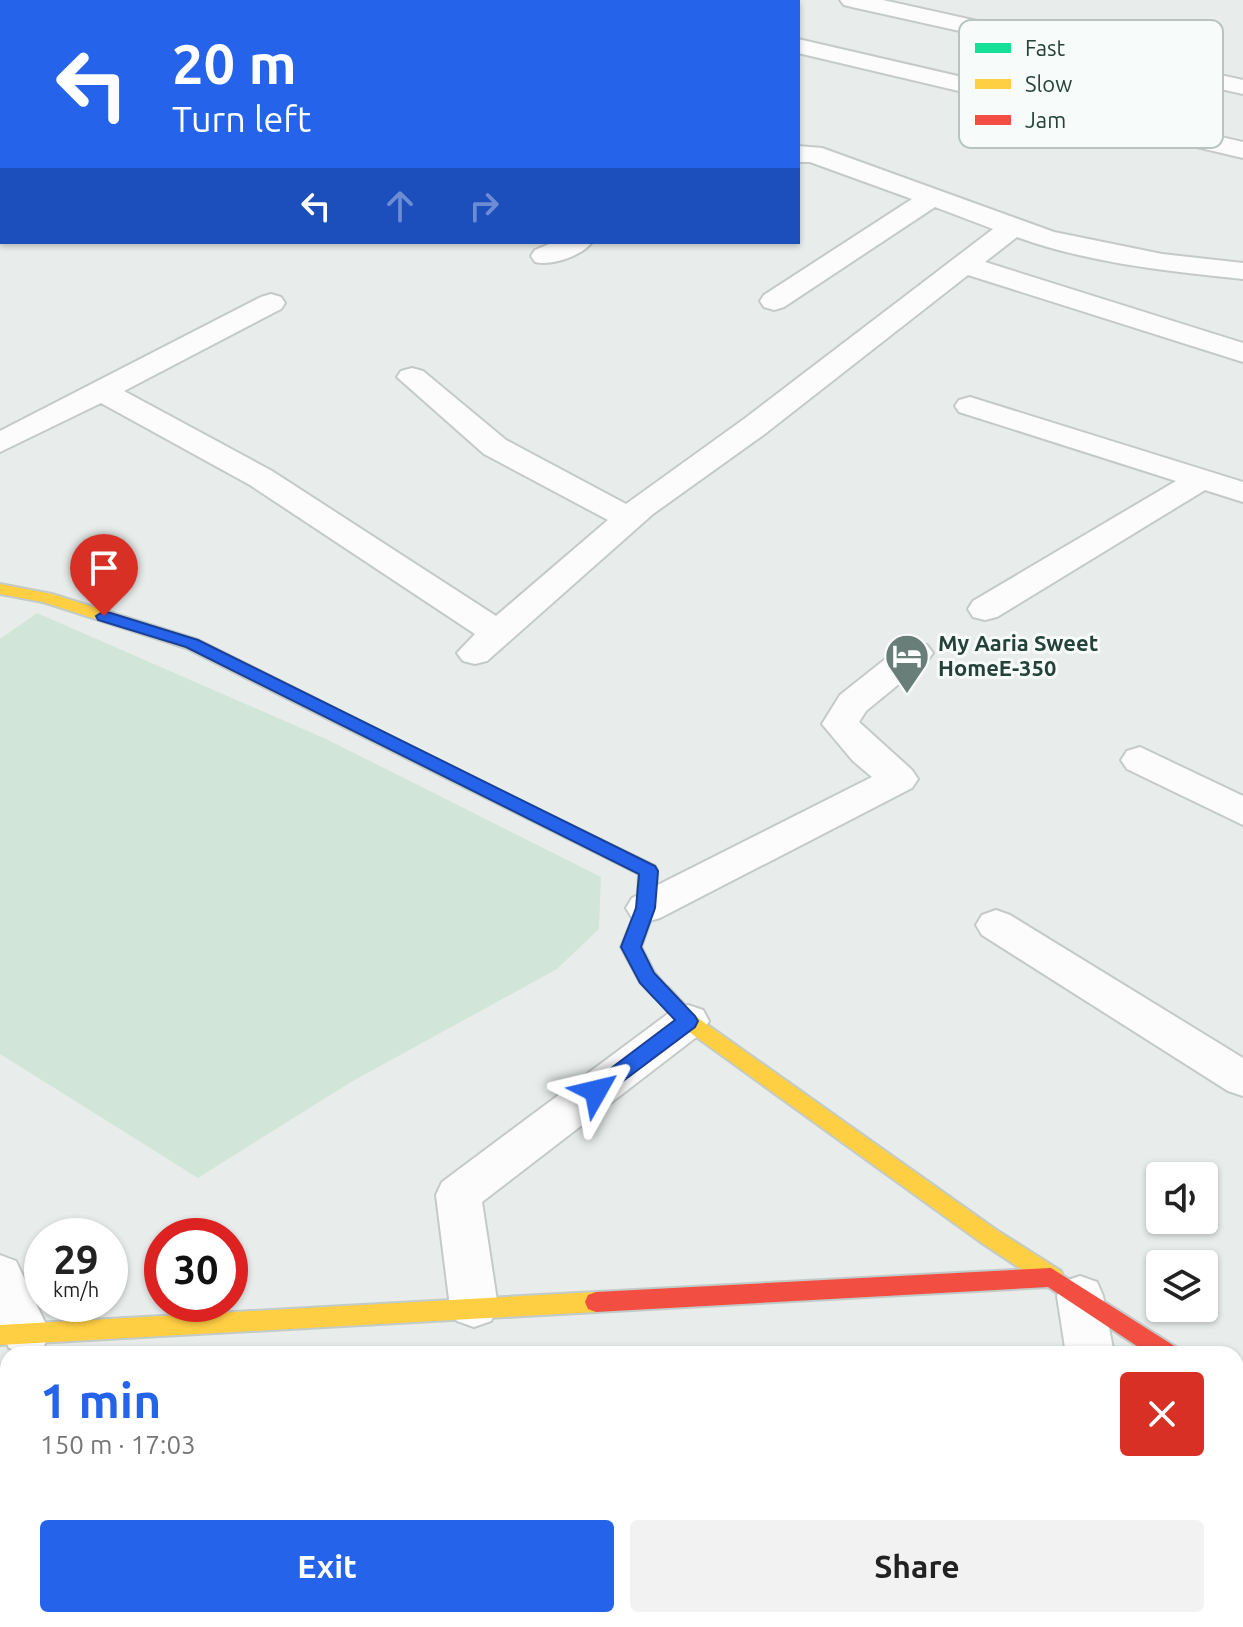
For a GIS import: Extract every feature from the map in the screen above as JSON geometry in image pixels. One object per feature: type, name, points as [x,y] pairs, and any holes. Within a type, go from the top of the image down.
[{"type":"street","points":[[852,0],[959,24]]},
{"type":"street","points":[[800,46],[959,82]]},
{"type":"street","points":[[1223,83],[1243,87]]},
{"type":"street","points":[[1223,145],[1243,150]]},
{"type":"street","points":[[800,154],[813,154],[1047,239],[1162,262],[1243,271]]},
{"type":"street","points":[[774,301],[931,198]]},
{"type":"street","points":[[101,391],[261,478],[486,643],[629,518],[1013,227]]},
{"type":"street","points":[[545,256],[573,244]]},
{"type":"street","points":[[965,265],[1243,353]]},
{"type":"street","points":[[0,443],[271,303]]},
{"type":"street","points":[[412,377],[495,447],[629,518]]},
{"type":"street","points":[[970,406],[1243,492]]},
{"type":"street","points":[[985,609],[1200,480]]},
{"type":"street","points":[[0,589],[46,598],[205,650],[648,871],[646,908],[631,947],[647,977],[688,1021],[987,1235],[1156,1346]]},
{"type":"street","points":[[646,908],[899,779],[866,752],[840,724],[853,703],[915,653]]},
{"type":"street","points":[[1140,760],[1243,812]]},
{"type":"street","points":[[996,925],[1243,1079]]},
{"type":"street","points":[[474,1307],[458,1195],[688,1021]]},
{"type":"street","points":[[0,1275],[13,1334],[474,1307],[1065,1286]]},
{"type":"street","points":[[1065,1286],[1087,1346]]},
{"type":"green space","points":[[37,613],[326,739],[601,877],[599,929],[557,969],[351,1082],[198,1178],[0,1054],[0,639]]},
{"type":"traffic: fast","points":[[456,776],[648,871],[646,908],[631,947],[647,977],[661,992]]},
{"type":"traffic: slow","points":[[0,589],[46,598],[192,644],[456,776]]},
{"type":"traffic: slow","points":[[661,992],[688,1021],[987,1235],[1053,1278]]},
{"type":"traffic: slow","points":[[0,1335],[596,1302]]},
{"type":"traffic: jam","points":[[596,1302],[1051,1277]]},
{"type":"traffic: jam","points":[[1053,1278],[1156,1346]]},
{"type":"place","name":"My Aaria Sweet HomeE-350","points":[[907,695]]},
{"type":"route","points":[[104,616],[192,644],[648,871],[646,908],[631,947],[647,977],[688,1021],[596,1091]]}]
